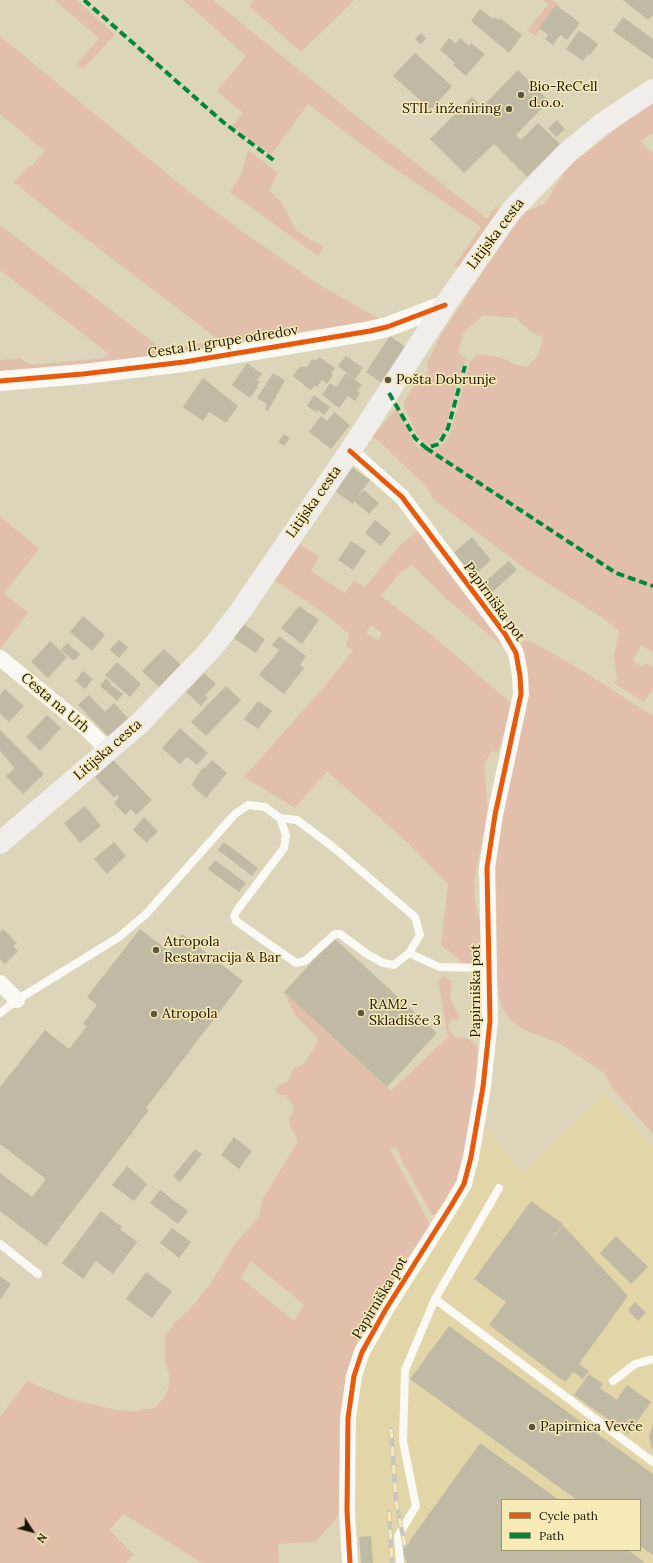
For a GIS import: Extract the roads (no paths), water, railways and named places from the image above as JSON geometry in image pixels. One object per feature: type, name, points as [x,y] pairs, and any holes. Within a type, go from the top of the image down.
[{"type":"main road","name":"Litijska cesta","points":[[0,843],[149,714],[212,648],[238,613],[350,451],[445,305],[496,231],[533,186],[568,152],[596,129],[653,90]]},
{"type":"street","name":"Cesta II. grupe odredov","points":[[0,382],[184,362],[370,331],[387,327],[445,305]]},
{"type":"street","name":"Papirniška pot","points":[[350,451],[402,497],[505,634],[516,653],[521,694],[495,815],[487,868],[490,1021],[483,1087],[464,1184],[386,1309],[362,1352],[354,1376],[350,1396],[348,1426],[347,1510],[350,1563]]},
{"type":"street","name":"Cesta na Urh","points":[[0,658],[86,728],[108,750]]},
{"type":"street","points":[[0,983],[17,1000]]},
{"type":"lane","points":[[0,1013],[17,1000],[119,937],[146,914],[235,814],[248,805],[265,807],[280,818],[297,820],[333,848],[415,918],[420,935],[409,953],[394,966],[383,963],[340,934],[335,934],[305,961],[296,963],[236,921],[234,916],[238,909],[284,848],[286,835],[280,818]]},
{"type":"lane","points":[[409,953],[439,967],[490,968]]},
{"type":"lane","points":[[400,1563],[398,1536],[416,1506],[403,1442],[405,1370],[435,1299],[500,1188]]},
{"type":"lane","points":[[0,1244],[38,1274]]},
{"type":"lane","points":[[435,1299],[653,1462]]},
{"type":"lane","points":[[613,1380],[635,1364],[653,1359]]},
{"type":"railway","points":[[391,1429],[396,1501],[405,1546]]},
{"type":"railway","points":[[389,1512],[392,1563]]},
{"type":"place","name":"Bio-ReCell d.o.o.","points":[[521,95]]},
{"type":"place","name":"STIL inženiring","points":[[509,109]]},
{"type":"place","name":"Pošta Dobrunje","points":[[388,380]]},
{"type":"place","name":"Atropola Restavracija & Bar","points":[[156,950]]},
{"type":"place","name":"RAM2 - Skladišče 3","points":[[361,1013]]},
{"type":"place","name":"Atropola","points":[[154,1014]]},
{"type":"place","name":"Papirnica Vevče","points":[[532,1427]]}]
